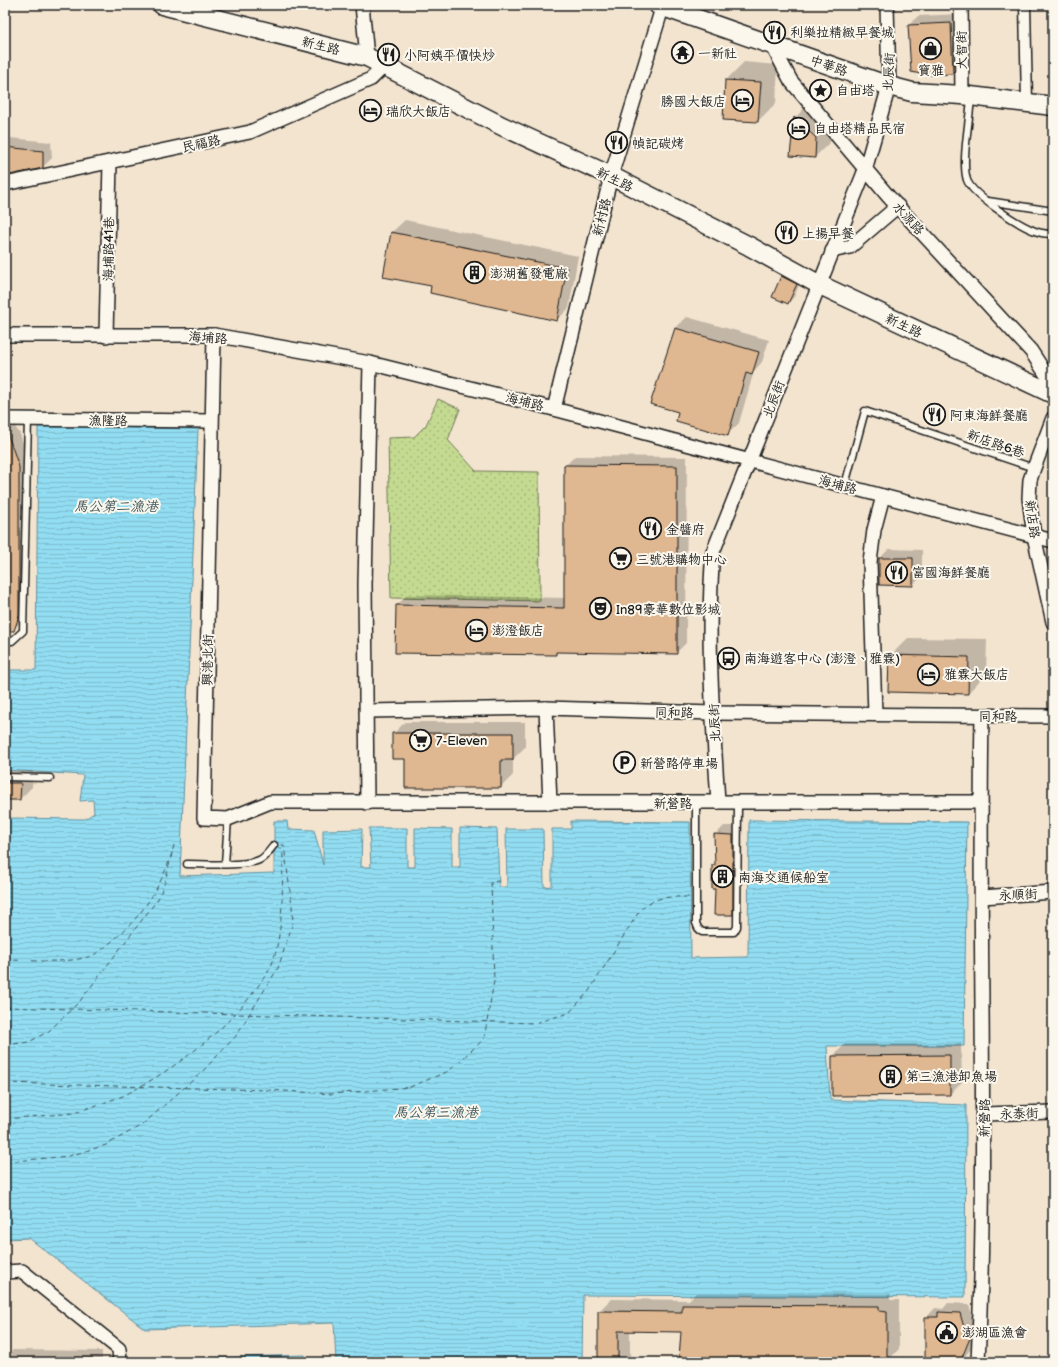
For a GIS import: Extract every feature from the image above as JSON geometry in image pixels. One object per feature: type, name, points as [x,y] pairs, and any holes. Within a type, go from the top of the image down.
[{"type":"main road","name":"新生路","points":[[162,5],[367,56],[502,126],[611,176],[749,246],[818,284],[1053,394]]},
{"type":"main road","name":"中華路","points":[[662,6],[889,86],[912,92],[967,95],[1053,106]]},
{"type":"street","points":[[362,5],[367,56]]},
{"type":"street","name":"北辰街","points":[[718,802],[709,595],[712,552],[750,460],[818,284],[866,170],[889,86],[887,5]]},
{"type":"street","name":"大智街","points":[[960,5],[967,95]]},
{"type":"street","points":[[1025,5],[1027,103]]},
{"type":"street","name":"新村路","points":[[554,408],[611,176],[662,6]]},
{"type":"street","name":"水源路","points":[[772,45],[791,81],[866,170],[1031,351],[1053,385]]},
{"type":"street","name":"民福路","points":[[5,184],[250,132],[371,79],[384,66]]},
{"type":"street","name":"海埔路41巷","points":[[106,336],[110,162]]},
{"type":"street","points":[[832,251],[850,247],[898,206]]},
{"type":"street","name":"海埔路","points":[[5,335],[214,335],[370,363],[554,408],[1053,541]]},
{"type":"street","name":"興港北街","points":[[214,335],[211,421],[204,818],[228,819],[270,802],[367,803]]},
{"type":"street","points":[[367,803],[365,584],[370,363]]},
{"type":"street","name":"新店路","points":[[1053,418],[1030,480],[1029,498],[1034,536],[1053,622]]},
{"type":"street","name":"漁隆路","points":[[5,419],[211,421]]},
{"type":"street","points":[[875,714],[870,562],[874,530],[883,496]]},
{"type":"street","points":[[546,708],[550,803]]},
{"type":"street","name":"同和路","points":[[367,711],[546,708],[713,713],[1053,716]]},
{"type":"street","name":"新營路","points":[[978,1362],[984,1114],[980,802],[982,716]]},
{"type":"street","name":"新營路","points":[[367,803],[980,802]]},
{"type":"street","name":"永順街","points":[[982,897],[1053,892]]},
{"type":"street","name":"永泰街","points":[[984,1114],[1053,1112]]},
{"type":"street","points":[[5,1272],[22,1271],[119,1349],[120,1362]]},
{"type":"lane","points":[[967,95],[965,169],[968,182],[986,201],[1015,221],[1036,232],[1053,234]]},
{"type":"lane","points":[[986,201],[1053,211]]},
{"type":"lane","name":"新店路6巷","points":[[845,485],[865,411],[1034,468]]},
{"type":"lane","points":[[5,641],[12,641],[23,632],[28,419]]},
{"type":"lane","points":[[5,777],[50,778]]},
{"type":"lane","points":[[696,802],[693,897],[696,923],[702,932],[734,932],[737,927],[738,802]]},
{"type":"lane","points":[[225,864],[228,819]]},
{"type":"lane","points":[[187,864],[225,864],[256,861],[262,859],[274,845]]},
{"type":"green space","points":[[438,399],[460,409],[448,440],[476,471],[539,472],[540,601],[391,598],[388,438],[414,437],[426,425]]},
{"type":"water","name":"馬公第三漁港","points":[[38,426],[198,429],[180,876],[274,873],[274,821],[287,821],[288,829],[314,830],[323,865],[323,830],[362,829],[361,867],[371,867],[369,828],[407,828],[407,867],[415,867],[415,828],[452,829],[452,867],[460,867],[460,828],[497,829],[499,887],[507,887],[506,829],[543,829],[544,887],[552,886],[552,829],[571,829],[571,821],[690,822],[691,958],[748,957],[749,820],[967,822],[964,1046],[827,1046],[830,1100],[966,1105],[965,1297],[583,1295],[582,1362],[336,1362],[334,1323],[145,1329],[29,1238],[5,1239],[5,818],[85,819],[94,813],[93,800],[80,801],[83,775],[5,770],[5,670],[36,670]]},
{"type":"water","points":[[305,1355],[305,1362],[147,1362],[147,1360]]},
{"type":"building","name":"寶雅","points":[[951,23],[953,74],[926,75],[911,72],[908,25]]},
{"type":"building","name":"勝國大飯店","points":[[725,80],[761,82],[758,122],[723,120]]},
{"type":"building","name":"自由塔精品民宿","points":[[794,117],[816,138],[815,158],[790,156]]},
{"type":"building","points":[[5,147],[43,151],[43,168],[5,176]]},
{"type":"building","name":"澎湖舊發電廠","points":[[391,232],[567,268],[557,321],[430,293],[431,286],[383,277]]},
{"type":"building","points":[[781,276],[797,284],[788,304],[772,297]]},
{"type":"building","points":[[675,328],[759,352],[752,375],[746,373],[728,436],[676,421],[678,412],[650,404]]},
{"type":"building","points":[[5,429],[19,467],[19,616],[14,631],[5,631]]},
{"type":"building","name":"三號港購物中心","points":[[564,465],[677,466],[677,654],[556,652],[556,655],[395,653],[396,605],[564,608]]},
{"type":"building","name":"富國海鮮餐廳","points":[[879,558],[913,558],[913,586],[879,585]]},
{"type":"building","name":"雅霖大飯店","points":[[889,655],[969,657],[968,694],[888,692]]},
{"type":"building","points":[[392,733],[513,733],[513,760],[501,760],[501,788],[405,788],[405,759],[392,759]]},
{"type":"building","points":[[5,783],[21,783],[20,800],[5,800]]},
{"type":"building","name":"南海交通候船室","points":[[714,834],[733,835],[733,915],[714,915],[715,889],[712,889],[712,865],[715,865]]},
{"type":"building","name":"第三漁港卸魚場","points":[[950,1055],[950,1095],[832,1096],[832,1056]]},
{"type":"building","points":[[682,1305],[879,1306],[879,1311],[887,1312],[887,1362],[679,1358],[681,1332],[618,1331],[618,1362],[598,1362],[598,1311],[682,1312]]},
{"type":"building","name":"澎湖區漁會","points":[[938,1312],[960,1313],[963,1324],[970,1338],[961,1360],[958,1360],[958,1362],[925,1362],[925,1317],[938,1317]]},
{"type":"ferry route","points":[[5,1045],[29,1042],[49,1031],[80,1001],[158,899],[165,882],[174,845]]},
{"type":"ferry route","points":[[5,1162],[69,1156],[106,1145],[142,1125],[202,1072],[236,1036],[278,968],[293,923],[284,845],[276,845]]},
{"type":"ferry route","points":[[141,1086],[175,1065],[224,1025],[252,995],[271,968],[279,937],[282,896],[283,855],[281,849],[276,847]]},
{"type":"ferry route","points":[[5,960],[67,960],[88,957],[97,953],[106,947],[141,912],[163,876],[173,850]]},
{"type":"ferry route","points":[[5,1083],[268,1090],[332,1094],[410,1087],[449,1071],[484,1039],[494,981],[491,882],[499,881]]},
{"type":"ferry route","points":[[5,1007],[535,1023],[569,1013],[589,991],[640,910],[646,905],[658,899],[690,897]]},
{"type":"ferry route","points":[[5,1119],[74,1113],[123,1096],[138,1088]]},
{"type":"place","name":"利樂拉精緻早餐城","points":[[774,32]]},
{"type":"place","name":"寶雅","points":[[931,48]]},
{"type":"place","name":"一新社","points":[[683,53]]},
{"type":"place","name":"小阿姨平價快炒","points":[[388,55]]},
{"type":"place","name":"自由塔","points":[[821,90]]},
{"type":"place","name":"勝國大飯店","points":[[742,101]]},
{"type":"place","name":"瑞欣大飯店","points":[[370,111]]},
{"type":"place","name":"自由塔精品民宿","points":[[799,128]]},
{"type":"place","name":"幀記碳烤","points":[[617,143]]},
{"type":"place","name":"上揚早餐","points":[[786,233]]},
{"type":"place","name":"澎湖舊發電廠","points":[[475,273]]},
{"type":"place","name":"阿東海鮮餐廳","points":[[934,415]]},
{"type":"place","name":"金醬府","points":[[651,529]]},
{"type":"place","name":"三號港購物中心","points":[[620,559]]},
{"type":"place","name":"富國海鮮餐廳","points":[[896,572]]},
{"type":"place","name":"In89豪華數位影城","points":[[601,609]]},
{"type":"place","name":"澎澄飯店","points":[[476,630]]},
{"type":"place","name":"南海遊客中心 (澎澄、雅霖)","points":[[728,658]]},
{"type":"place","name":"雅霖大飯店","points":[[929,674]]},
{"type":"place","name":"7-Eleven","points":[[420,740]]},
{"type":"place","name":"新營路停車場","points":[[624,763]]},
{"type":"place","name":"南海交通候船室","points":[[723,877]]},
{"type":"place","name":"第三漁港卸魚場","points":[[891,1076]]},
{"type":"place","name":"澎湖區漁會","points":[[946,1332]]},
{"type":"water label","name":"馬公第二漁港","points":[[116,506]]}]
